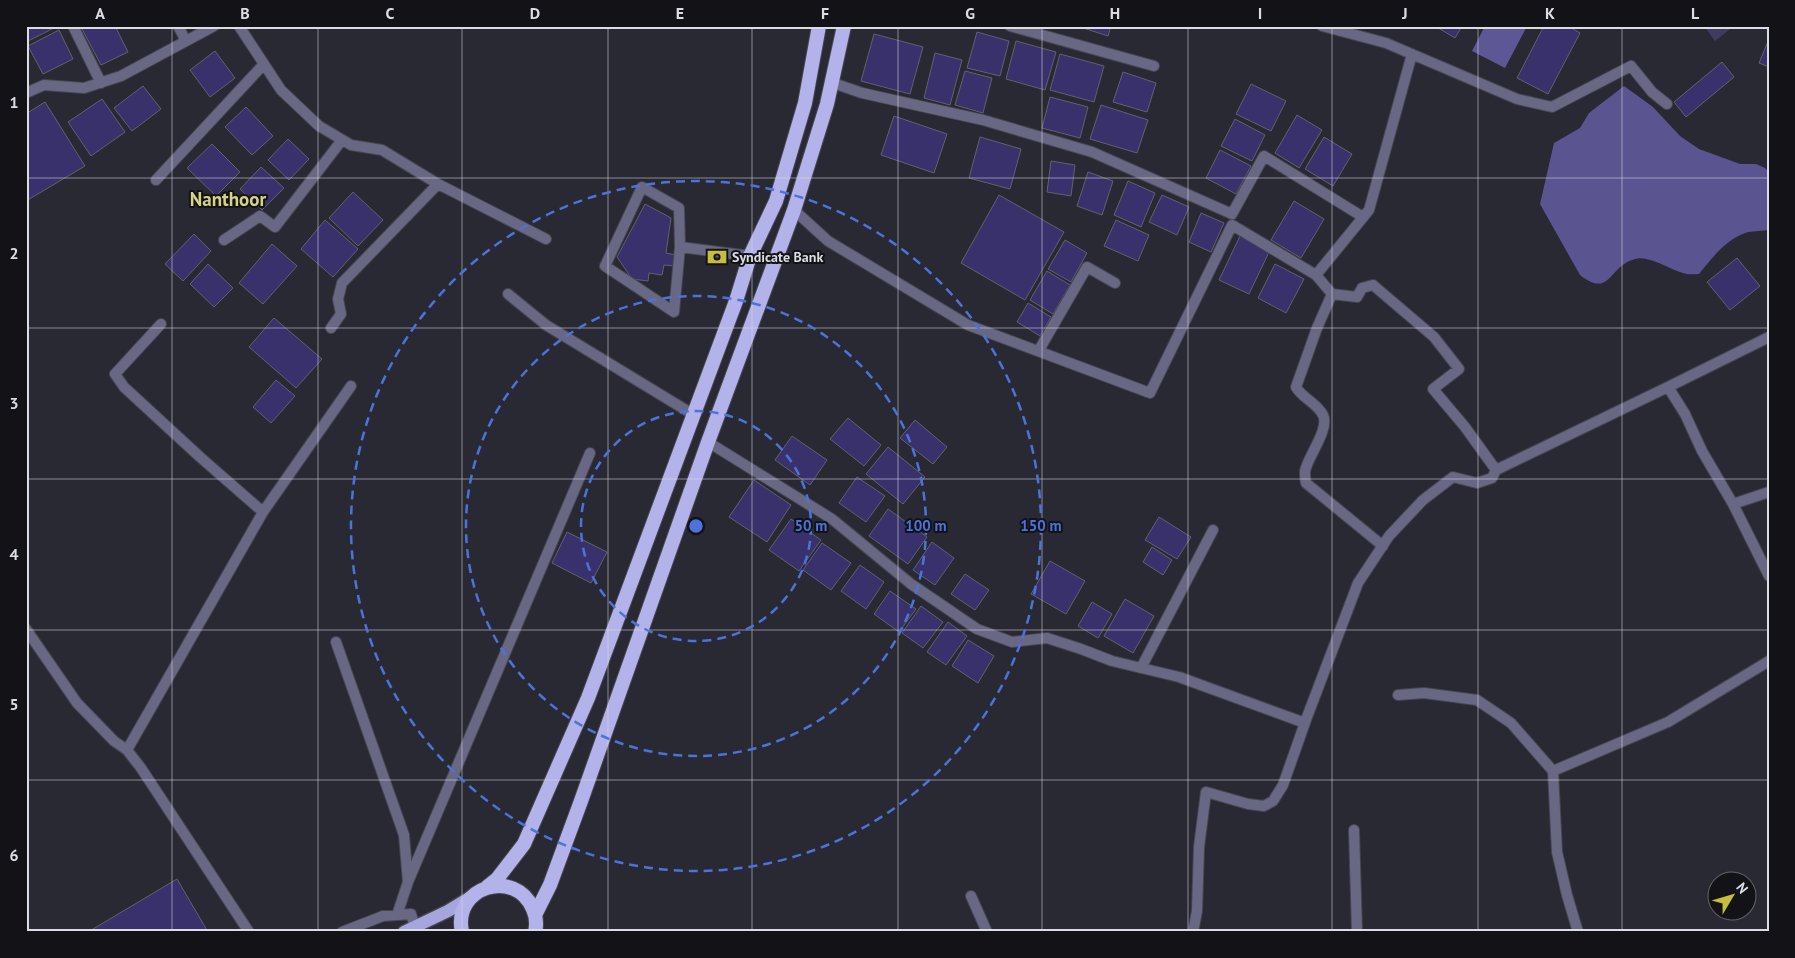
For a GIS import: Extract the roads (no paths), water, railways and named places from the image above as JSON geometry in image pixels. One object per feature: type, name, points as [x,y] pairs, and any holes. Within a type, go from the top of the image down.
[{"type":"highway","points":[[462,932],[461,918],[465,906],[471,897],[497,879],[524,844],[588,698],[736,301],[750,256],[776,201],[805,103],[819,26]]},
{"type":"highway","points":[[535,915],[550,885],[571,829],[708,442],[794,210],[828,104],[844,26]]},
{"type":"highway","points":[[487,887],[499,886],[522,894],[530,903],[535,915],[535,932]]},
{"type":"main road","points":[[410,929],[448,911],[471,897]]},
{"type":"street","points":[[73,26],[101,83]]},
{"type":"street","points":[[178,26],[186,41]]},
{"type":"street","points":[[26,93],[44,85],[84,88],[121,76],[214,26]]},
{"type":"street","points":[[239,26],[281,90],[319,126],[351,145],[382,150],[438,184],[546,239]]},
{"type":"street","points":[[1010,26],[1154,66]]},
{"type":"street","points":[[1322,26],[1359,31],[1517,98],[1552,107],[1631,66],[1652,92],[1667,104]]},
{"type":"street","points":[[1316,275],[1369,210],[1412,54]]},
{"type":"street","points":[[156,180],[264,64]]},
{"type":"street","points":[[833,82],[862,93],[983,120],[1092,152],[1232,214],[1264,156],[1363,217]]},
{"type":"street","points":[[224,240],[260,216],[275,227],[342,140]]},
{"type":"street","points":[[331,328],[341,314],[338,299],[342,283],[438,184]]},
{"type":"street","points":[[642,187],[679,208],[680,248],[674,312],[604,266],[642,187]]},
{"type":"street","points":[[794,210],[828,241],[968,325],[1150,393],[1232,225],[1316,275],[1332,294],[1357,297],[1362,288],[1373,285],[1434,337],[1459,369],[1433,389],[1465,427],[1496,470]]},
{"type":"street","points":[[680,248],[750,256]]},
{"type":"street","points":[[1039,350],[1087,267],[1115,283]]},
{"type":"street","points":[[508,294],[546,325],[694,415]]},
{"type":"street","points":[[1332,294],[1316,328],[1296,387],[1300,395],[1324,416],[1324,426],[1305,472],[1306,483],[1383,546]]},
{"type":"street","points":[[161,324],[115,374],[124,387],[200,458],[263,512]]},
{"type":"street","points":[[1193,932],[1206,792],[1248,804],[1264,806],[1273,800],[1284,785],[1305,723],[1358,583],[1389,536],[1423,500],[1453,476],[1477,483],[1492,478],[1496,470],[1668,388],[1769,336]]},
{"type":"street","points":[[127,750],[263,512],[351,386]]},
{"type":"street","points":[[1668,388],[1685,414],[1702,451],[1733,504],[1769,576]]},
{"type":"street","points":[[708,442],[832,519],[912,584],[977,629],[1012,642],[1047,638],[1112,661],[1179,677],[1305,723]]},
{"type":"street","points":[[397,915],[408,882],[590,453]]},
{"type":"street","points":[[1733,504],[1769,492]]},
{"type":"street","points":[[1141,668],[1212,530]]},
{"type":"street","points":[[26,629],[78,703],[114,740],[127,750],[141,768],[249,932]]},
{"type":"street","points":[[336,642],[404,835],[408,882]]},
{"type":"street","points":[[1553,771],[1668,722],[1769,661]]},
{"type":"street","points":[[1398,695],[1424,693],[1477,700],[1510,723],[1553,771],[1557,852],[1578,932]]},
{"type":"street","points":[[1354,830],[1357,932]]},
{"type":"street","points":[[971,896],[987,932]]},
{"type":"street","points":[[342,932],[384,916],[411,914],[410,929]]},
{"type":"place","name":"Syndicate Bank","points":[[717,257]]},
{"type":"district","name":"Nanthoor","points":[[228,199]]}]
